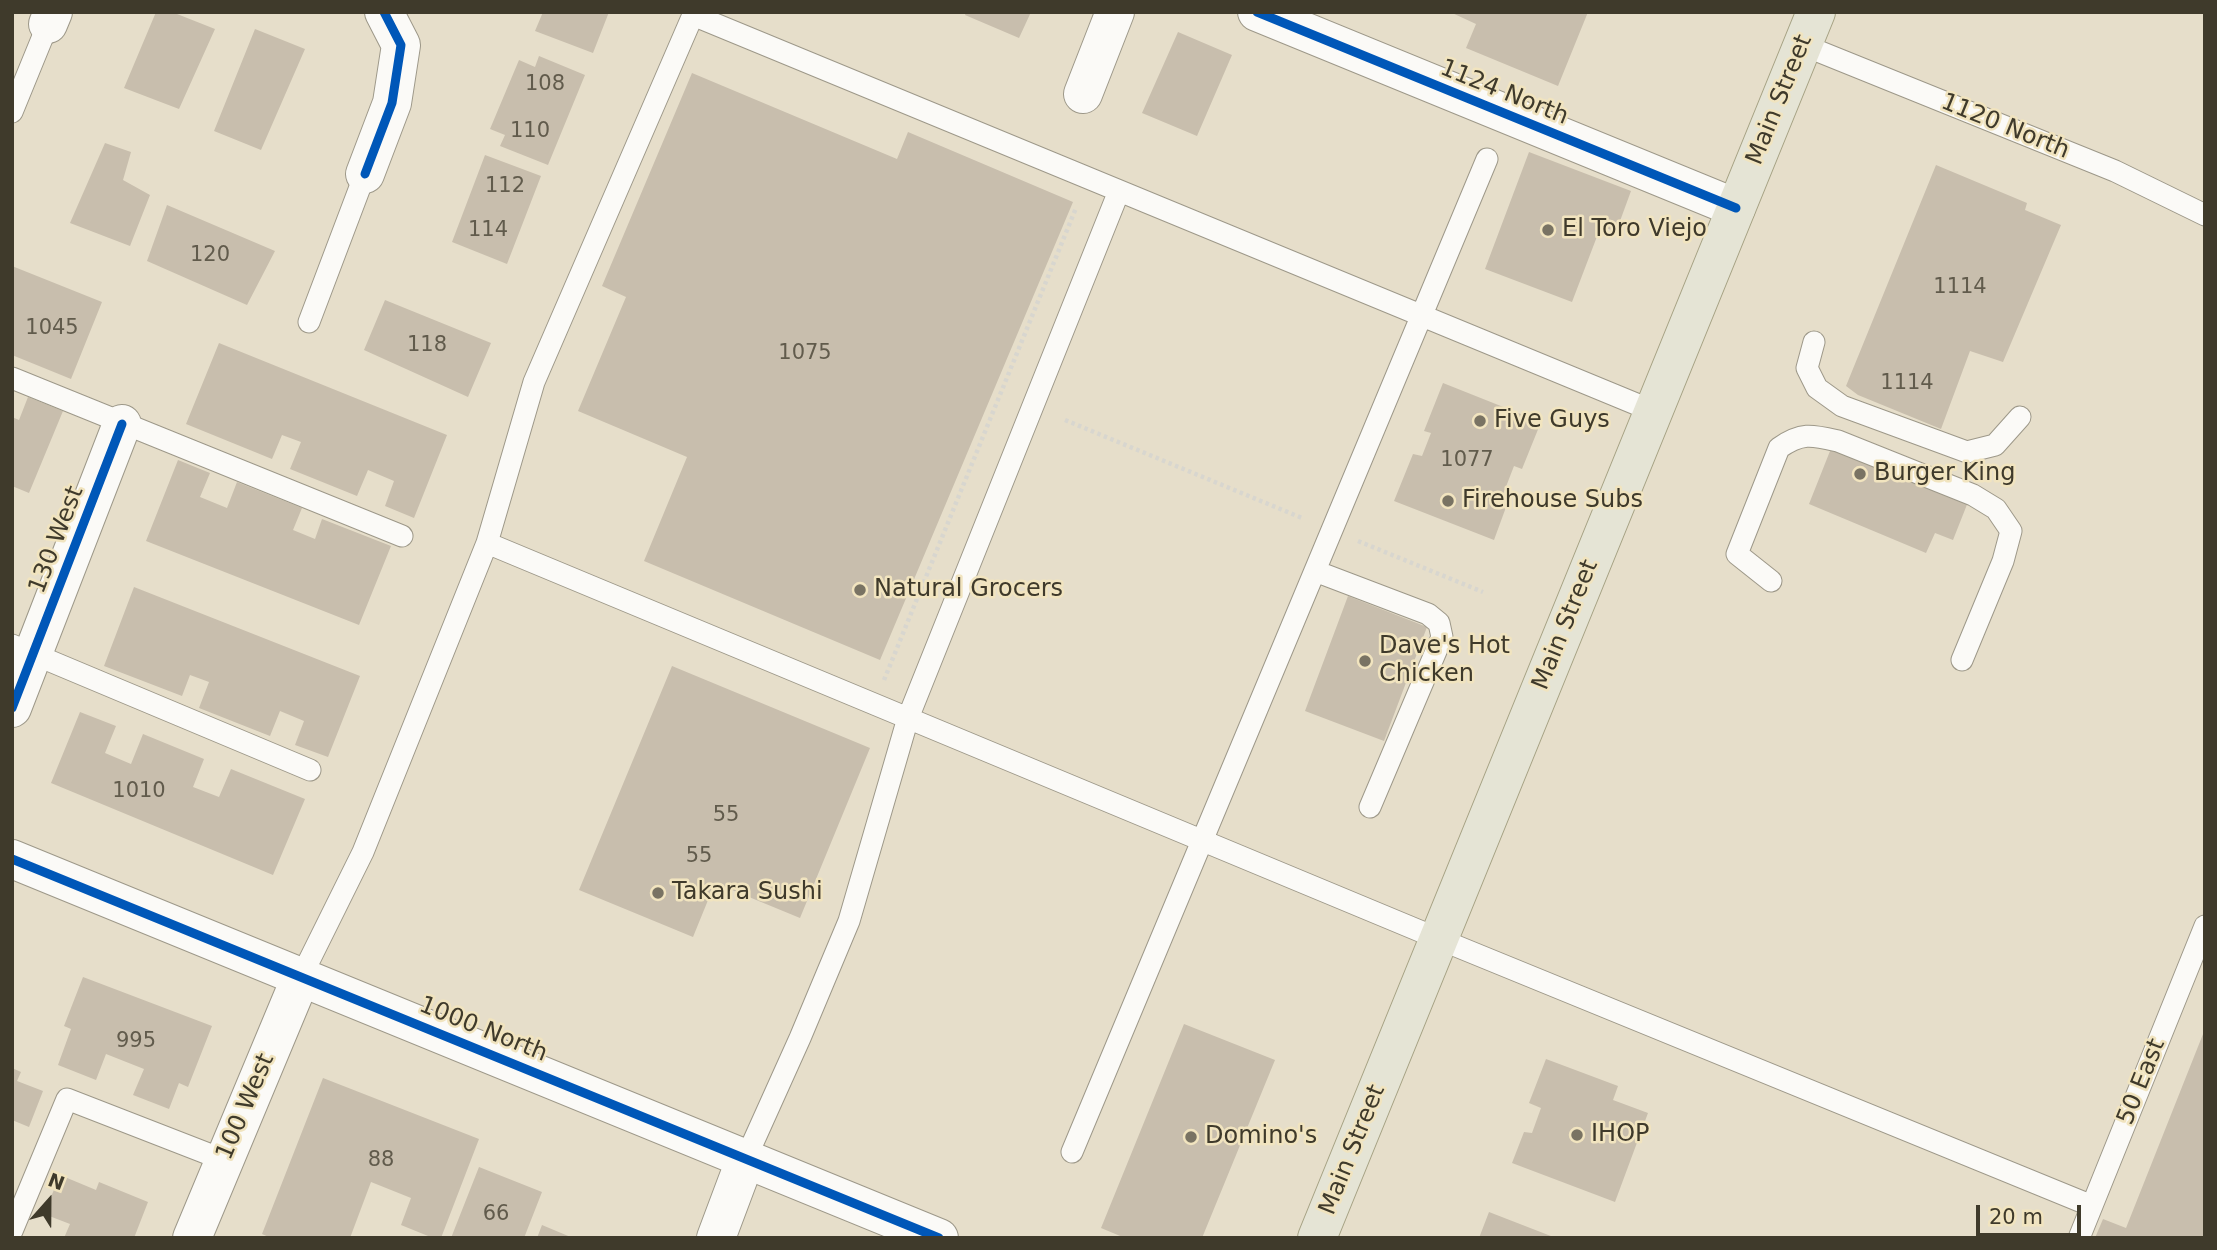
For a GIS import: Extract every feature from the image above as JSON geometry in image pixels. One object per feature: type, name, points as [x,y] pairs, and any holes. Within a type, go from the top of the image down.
[{"type":"main road","name":"Main Street","points":[[1317,1238],[1809,29]]},
{"type":"street","points":[[365,174],[392,103],[401,45],[384,12]]},
{"type":"street","points":[[1083,94],[1115,12]]},
{"type":"street","name":"1124 North","points":[[1258,12],[1736,208]]},
{"type":"street","name":"130 West","points":[[12,708],[23,650],[122,424]]},
{"type":"street","name":"1000 North","points":[[12,859],[939,1238]]},
{"type":"street","name":"100 West","points":[[192,1238],[301,977]]},
{"type":"street","points":[[716,1238],[746,1158]]},
{"type":"lane","points":[[301,977],[363,852],[487,542],[534,382],[693,15],[1653,411]]},
{"type":"lane","points":[[12,113],[51,18]]},
{"type":"lane","name":"1120 North","points":[[1809,29],[2205,215]]},
{"type":"lane","points":[[1072,1152],[1487,159]]},
{"type":"lane","points":[[309,322],[365,174]]},
{"type":"lane","points":[[746,1158],[849,921],[908,718],[1119,191]]},
{"type":"lane","points":[[1814,342],[1807,368],[1817,388],[1842,406],[1967,452],[1995,445],[2020,417]]},
{"type":"lane","points":[[12,378],[402,536]]},
{"type":"lane","points":[[1771,581],[1737,554],[1779,448],[1794,438],[1815,436],[1838,441],[1973,495],[1996,509],[2011,531],[2003,561],[1962,660]]},
{"type":"lane","points":[[487,542],[1202,841],[2092,1206]]},
{"type":"lane","points":[[1315,570],[1428,614],[1439,623],[1442,637],[1370,807]]},
{"type":"lane","points":[[23,650],[310,770]]},
{"type":"lane","name":"50 East","points":[[2079,1238],[2205,926]]},
{"type":"lane","points":[[12,1231],[67,1099],[224,1160]]},
{"type":"path","points":[[884,681],[1076,208]]},
{"type":"path","points":[[1065,420],[1302,518]]},
{"type":"path","points":[[1354,539],[1483,592]]},
{"type":"building","points":[[156,12],[172,12],[215,29],[179,109],[124,88]]},
{"type":"building","points":[[543,12],[609,12],[593,53],[535,31]]},
{"type":"building","points":[[966,12],[1031,12],[1019,38],[965,15]]},
{"type":"building","points":[[1450,12],[1588,12],[1558,86],[1466,48],[1476,24]]},
{"type":"building","points":[[255,29],[305,49],[261,150],[214,131]]},
{"type":"building","points":[[1178,32],[1232,55],[1197,136],[1142,113]]},
{"type":"building","points":[[539,56],[585,75],[548,165],[500,146],[505,135],[490,129],[519,60],[535,67]]},
{"type":"building","points":[[692,73],[897,159],[908,132],[1073,202],[880,660],[644,561],[687,457],[578,411],[626,297],[602,286]]},
{"type":"building","points":[[105,143],[131,152],[123,180],[150,195],[130,246],[70,223]]},
{"type":"building","points":[[1529,152],[1631,191],[1616,232],[1601,226],[1572,302],[1485,269]]},
{"type":"building","points":[[485,155],[541,176],[507,264],[452,242]]},
{"type":"building","points":[[1936,165],[2027,203],[2025,210],[2061,225],[2003,362],[1970,351],[1941,429],[1858,395],[1846,386]]},
{"type":"building","points":[[167,205],[275,251],[247,305],[147,261]]},
{"type":"building","points":[[12,266],[102,302],[71,379],[12,355]]},
{"type":"building","points":[[385,300],[491,343],[468,397],[364,350]]},
{"type":"building","points":[[219,343],[447,435],[414,518],[385,506],[394,481],[368,470],[357,496],[290,469],[301,442],[282,435],[272,459],[186,424]]},
{"type":"building","points":[[1443,383],[1541,422],[1522,469],[1514,466],[1502,497],[1509,499],[1494,540],[1394,501],[1413,454],[1422,456],[1431,433],[1424,431]]},
{"type":"building","points":[[28,397],[63,411],[29,493],[12,486],[12,417],[19,420]]},
{"type":"building","name":"Burger King","points":[[1832,446],[1968,502],[1953,540],[1935,533],[1926,553],[1809,504]]},
{"type":"building","points":[[178,460],[210,473],[200,497],[227,508],[237,482],[302,508],[293,530],[315,539],[322,519],[391,546],[359,625],[146,541]]},
{"type":"building","points":[[134,587],[360,676],[328,757],[295,745],[304,721],[280,711],[270,736],[199,708],[209,682],[190,675],[182,696],[104,666]]},
{"type":"building","points":[[1348,596],[1427,627],[1384,741],[1305,711]]},
{"type":"building","points":[[672,666],[870,748],[800,918],[715,883],[693,937],[579,890]]},
{"type":"building","points":[[80,712],[116,726],[105,753],[131,764],[143,734],[204,759],[193,787],[219,797],[231,769],[305,799],[273,875],[51,783]]},
{"type":"building","points":[[83,977],[212,1026],[188,1087],[179,1083],[169,1109],[133,1095],[144,1069],[106,1054],[96,1080],[58,1065],[71,1029],[64,1026]]},
{"type":"building","points":[[1184,1024],[1275,1060],[1202,1238],[1125,1238],[1101,1228]]},
{"type":"building","points":[[2205,1029],[2205,1238],[2095,1238],[2103,1219],[2126,1228]]},
{"type":"building","points":[[1546,1059],[1618,1086],[1613,1100],[1648,1113],[1615,1202],[1512,1163],[1524,1132],[1532,1133],[1541,1108],[1529,1103]]},
{"type":"building","points":[[12,1068],[21,1072],[17,1081],[43,1091],[29,1127],[12,1120]]},
{"type":"building","points":[[323,1078],[479,1139],[441,1238],[433,1238],[401,1225],[411,1198],[371,1182],[350,1238],[271,1238],[262,1234]]},
{"type":"building","points":[[479,1167],[542,1192],[524,1238],[451,1238]]},
{"type":"building","points":[[60,1175],[96,1190],[99,1182],[148,1202],[134,1238],[64,1238],[70,1224],[44,1214]]},
{"type":"building","points":[[1489,1212],[1556,1238],[1479,1238]]},
{"type":"building","points":[[542,1225],[573,1238],[537,1238]]},
{"type":"cycle path","points":[[365,174],[392,103],[401,45],[384,12]]},
{"type":"cycle path","points":[[1257,12],[1736,208]]},
{"type":"cycle path","points":[[12,708],[122,424]]},
{"type":"cycle path","points":[[12,859],[939,1238]]},
{"type":"place","name":"El Toro Viejo","points":[[1548,230]]},
{"type":"place","name":"Five Guys","points":[[1480,421]]},
{"type":"place","name":"Burger King","points":[[1860,474]]},
{"type":"place","name":"Firehouse Subs","points":[[1448,501]]},
{"type":"place","name":"Natural Grocers","points":[[860,590]]},
{"type":"place","name":"Dave's Hot Chicken","points":[[1365,661]]},
{"type":"place","name":"Takara Sushi","points":[[658,893]]},
{"type":"place","name":"IHOP","points":[[1577,1135]]},
{"type":"place","name":"Domino's","points":[[1191,1137]]}]
